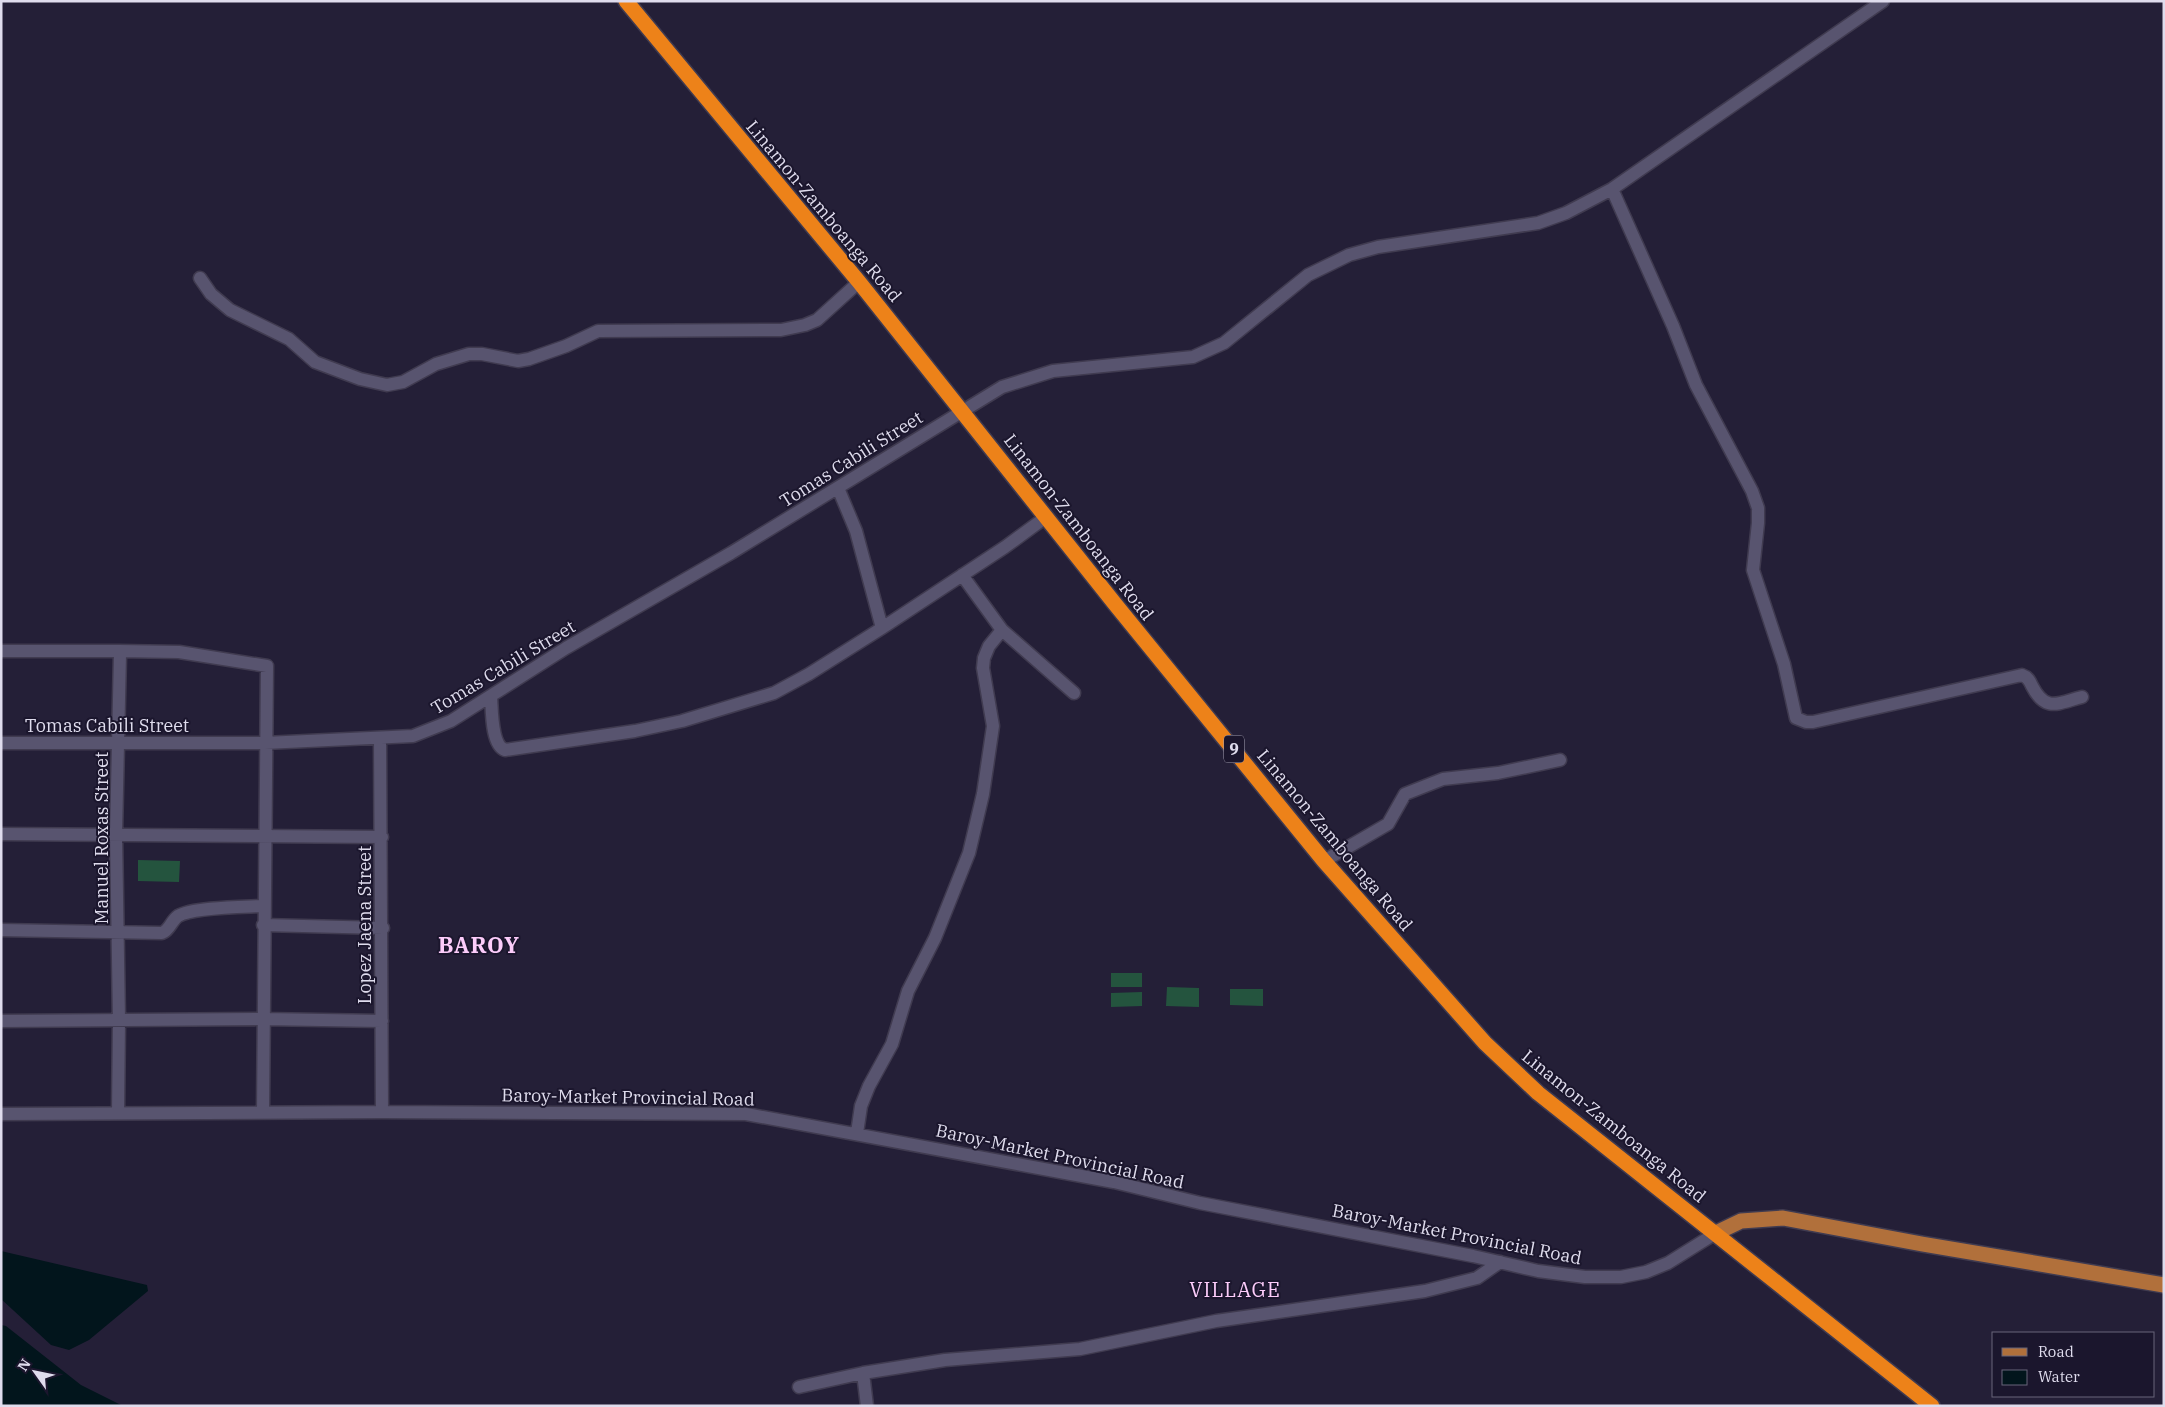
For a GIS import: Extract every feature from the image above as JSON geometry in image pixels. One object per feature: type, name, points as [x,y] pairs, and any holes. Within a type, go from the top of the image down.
[{"type":"highway","name":"Linamon-Zamboanga Road","points":[[626,1],[859,282],[1324,861],[1485,1043],[1538,1093],[1932,1406]]},
{"type":"main road","points":[[1716,1233],[1741,1221],[1783,1218],[1922,1244],[2164,1284]]},
{"type":"street","name":"Tomas Cabili Street","points":[[1,743],[265,743],[413,736],[433,730],[451,721],[566,648],[658,596],[838,488],[1002,387],[1040,373],[1193,357],[1224,343],[1308,276],[1349,255],[1378,247],[1538,223],[1566,213],[1612,189],[1883,1]]},
{"type":"street","points":[[1612,189],[1673,326],[1696,386],[1752,491],[1758,508],[1753,570],[1784,664],[1796,718],[1806,722],[1813,722],[2022,675],[2028,678],[2038,698],[2046,704],[2052,705],[2082,697]]},
{"type":"street","points":[[200,278],[211,294],[230,310],[288,339],[315,362],[360,379],[387,385],[404,382],[436,364],[469,354],[482,354],[518,361],[528,359],[566,346],[598,331],[781,330],[806,325],[817,320],[859,282]]},
{"type":"street","points":[[838,488],[856,531],[882,628]]},
{"type":"street","points":[[491,696],[496,742],[500,748],[505,750],[635,731],[682,721],[774,692],[809,674],[882,628],[1005,547],[1046,517]]},
{"type":"street","points":[[962,575],[1002,630],[1074,693]]},
{"type":"street","points":[[857,1133],[862,1106],[869,1086],[892,1044],[908,990],[935,938],[968,853],[983,794],[993,726],[983,668],[984,658],[989,646],[1002,630]]},
{"type":"street","points":[[1,651],[179,652],[267,666],[263,906],[263,1112]]},
{"type":"street","name":"Manuel Roxas Street","points":[[118,1113],[119,1020],[116,834],[119,651]]},
{"type":"street","name":"Lopez Jaena Street","points":[[380,738],[382,1112]]},
{"type":"street","points":[[1324,861],[1388,824],[1405,794],[1443,779],[1498,773],[1560,760]]},
{"type":"street","points":[[1,834],[116,834],[264,838],[382,837]]},
{"type":"street","points":[[1,930],[162,933],[166,932],[178,916],[190,912],[263,906]]},
{"type":"street","points":[[263,925],[382,928]]},
{"type":"street","points":[[1,1021],[263,1019],[382,1021]]},
{"type":"street","name":"Baroy-Market Provincial Road","points":[[1,1114],[382,1112],[746,1114],[1114,1182],[1200,1202],[1538,1271],[1584,1277],[1621,1277],[1646,1272],[1668,1263],[1716,1233]]},
{"type":"street","points":[[799,1387],[863,1373],[945,1360],[1080,1349],[1216,1321],[1425,1291],[1477,1278],[1500,1262]]},
{"type":"street","points":[[863,1373],[867,1406]]},
{"type":"green space","points":[[138,860],[180,861],[179,882],[138,881]]},
{"type":"green space","points":[[1111,973],[1142,973],[1142,987],[1111,987]]},
{"type":"green space","points":[[1167,987],[1199,988],[1199,1007],[1166,1006]]},
{"type":"green space","points":[[1230,989],[1263,989],[1263,1006],[1230,1005]]},
{"type":"green space","points":[[1142,992],[1142,1006],[1111,1007],[1111,993]]},
{"type":"water","points":[[1,1251],[147,1285],[148,1291],[89,1340],[69,1350],[51,1345],[1,1299]]},
{"type":"water","points":[[1,1325],[6,1326],[81,1385],[123,1406],[1,1406]]},
{"type":"district","name":"BAROY","points":[[479,944]]},
{"type":"district","name":"VILLAGE","points":[[1235,1289]]}]
